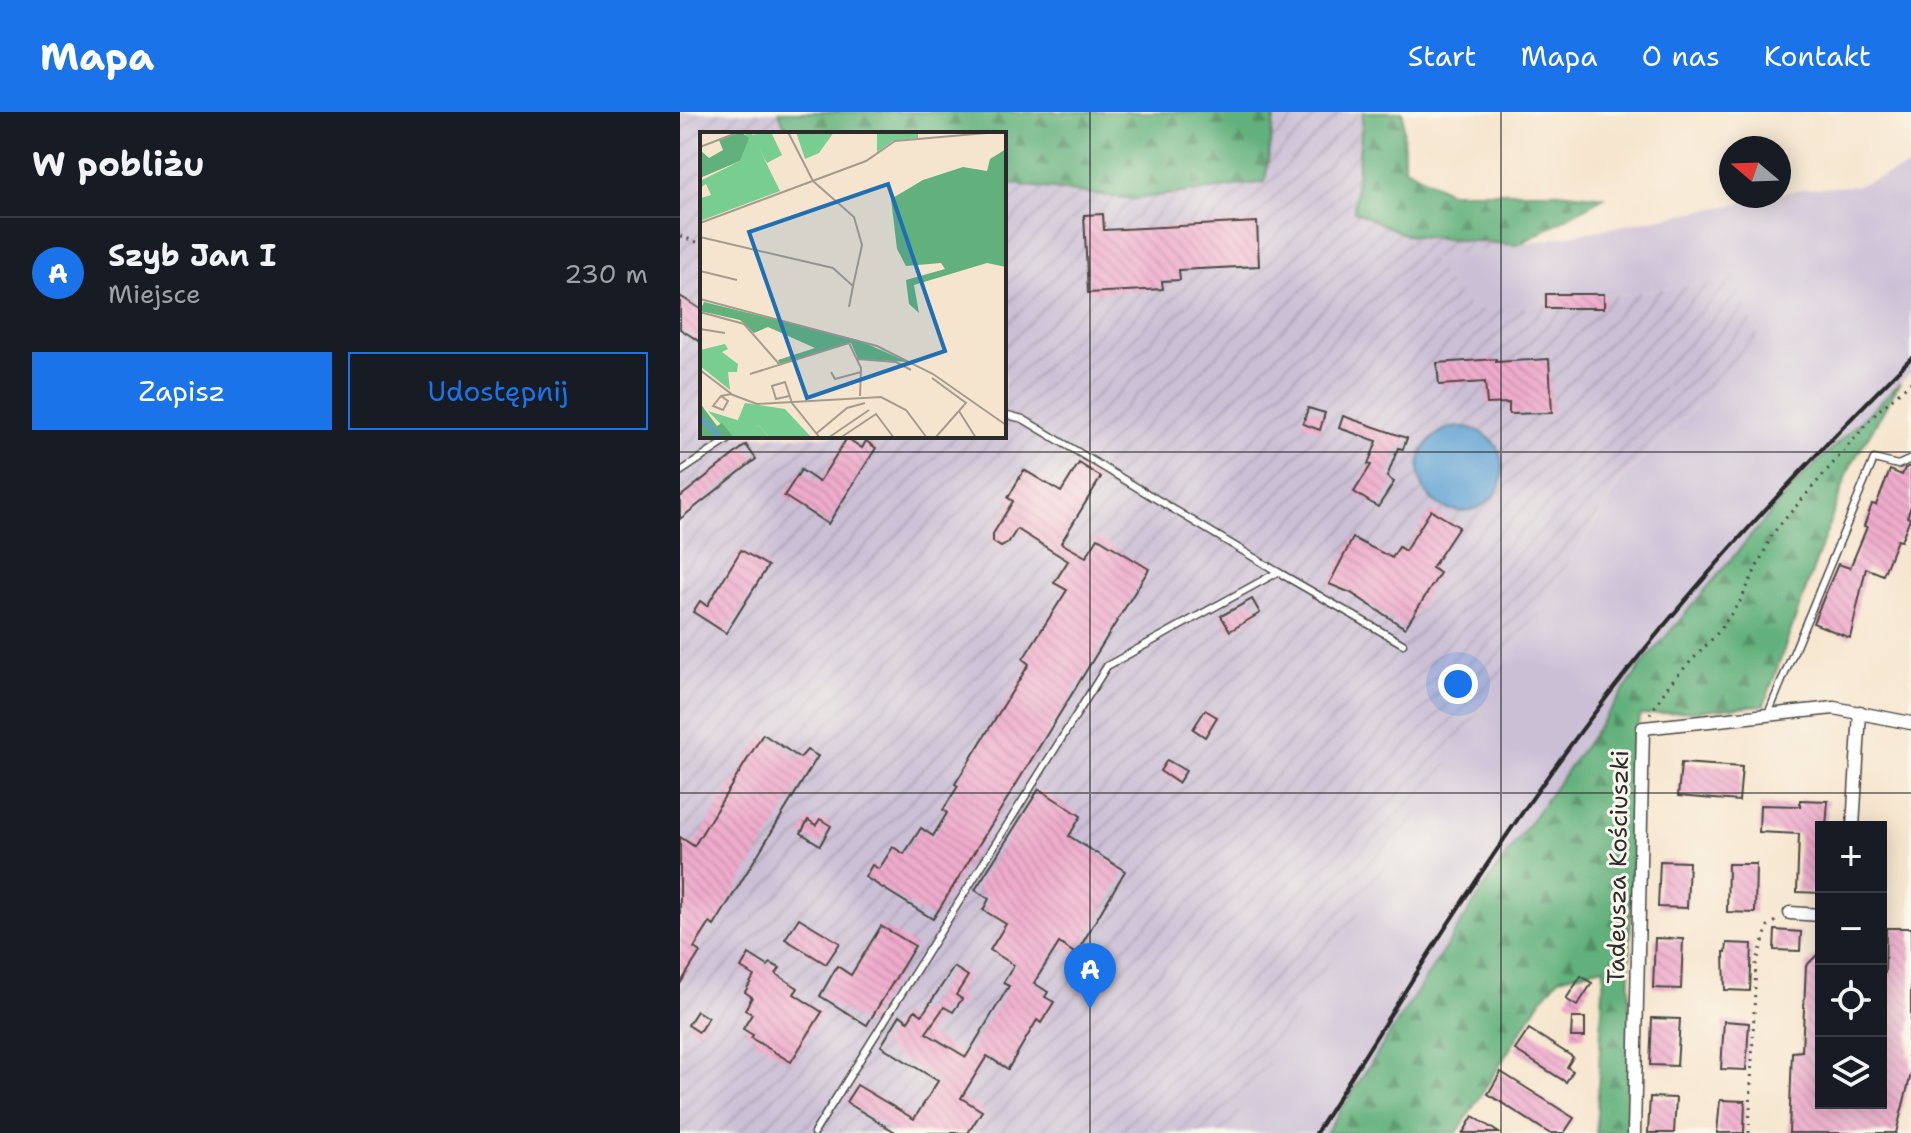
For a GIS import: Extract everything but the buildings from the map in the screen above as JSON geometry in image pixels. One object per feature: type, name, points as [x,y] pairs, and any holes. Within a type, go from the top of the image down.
[{"type":"street","name":"Tadeusza Kościuszki","points":[[1634,1133],[1643,728],[1834,708],[1911,723]]},
{"type":"street","points":[[1853,821],[1860,712]]},
{"type":"street","points":[[1790,913],[1815,915]]},
{"type":"lane","points":[[1006,415],[1023,419],[1403,644]]},
{"type":"lane","points":[[680,472],[731,438]]},
{"type":"lane","points":[[1768,714],[1874,459],[1898,465],[1911,459]]},
{"type":"lane","points":[[814,1133],[1107,666],[1278,572]]},
{"type":"path","points":[[680,236],[700,243]]},
{"type":"path","points":[[1643,728],[1670,683],[1716,635],[1741,600],[1773,533],[1878,411],[1911,382]]},
{"type":"path","points":[[1749,1133],[1756,964],[1768,926],[1790,913]]},
{"type":"shaded area","points":[[680,112],[779,112],[785,126],[807,132],[700,132],[700,438],[1006,438],[1006,183],[1134,199],[1264,182],[1275,112],[1363,112],[1355,212],[1407,235],[1518,245],[1430,259],[1470,308],[1495,310],[1735,280],[1761,342],[1619,482],[1228,1133],[680,1133]]},
{"type":"shaded area","points":[[1911,166],[1911,372],[1795,483],[1645,661],[1491,877],[1325,1133],[1227,1133],[1620,482],[1761,342],[1734,280],[1495,310],[1470,308],[1430,259],[1719,207],[1791,208],[1791,191],[1856,186]]},
{"type":"green space","points":[[779,112],[1275,112],[1265,182],[1134,199],[1006,183],[1006,132],[807,132],[785,126]]},
{"type":"green space","points":[[1363,112],[1403,112],[1404,167],[1449,192],[1558,192],[1604,197],[1518,245],[1406,235],[1354,211]]},
{"type":"green space","points":[[1900,383],[1850,467],[1764,705],[1641,715],[1634,734],[1627,1133],[1596,1133],[1604,967],[1559,978],[1540,1001],[1457,1133],[1326,1133],[1491,877],[1645,661],[1794,485]]},
{"type":"water","points":[[1461,427],[1477,430],[1491,439],[1500,453],[1503,469],[1500,485],[1491,499],[1477,508],[1461,511],[1445,508],[1431,499],[1422,485],[1419,469],[1422,453],[1431,439],[1445,430]]},
{"type":"railway","points":[[1316,1133],[1484,868],[1593,715],[1668,621],[1746,531],[1911,358]]},
{"type":"place","name":"Szyb Jan I","points":[[1090,1009]]}]
